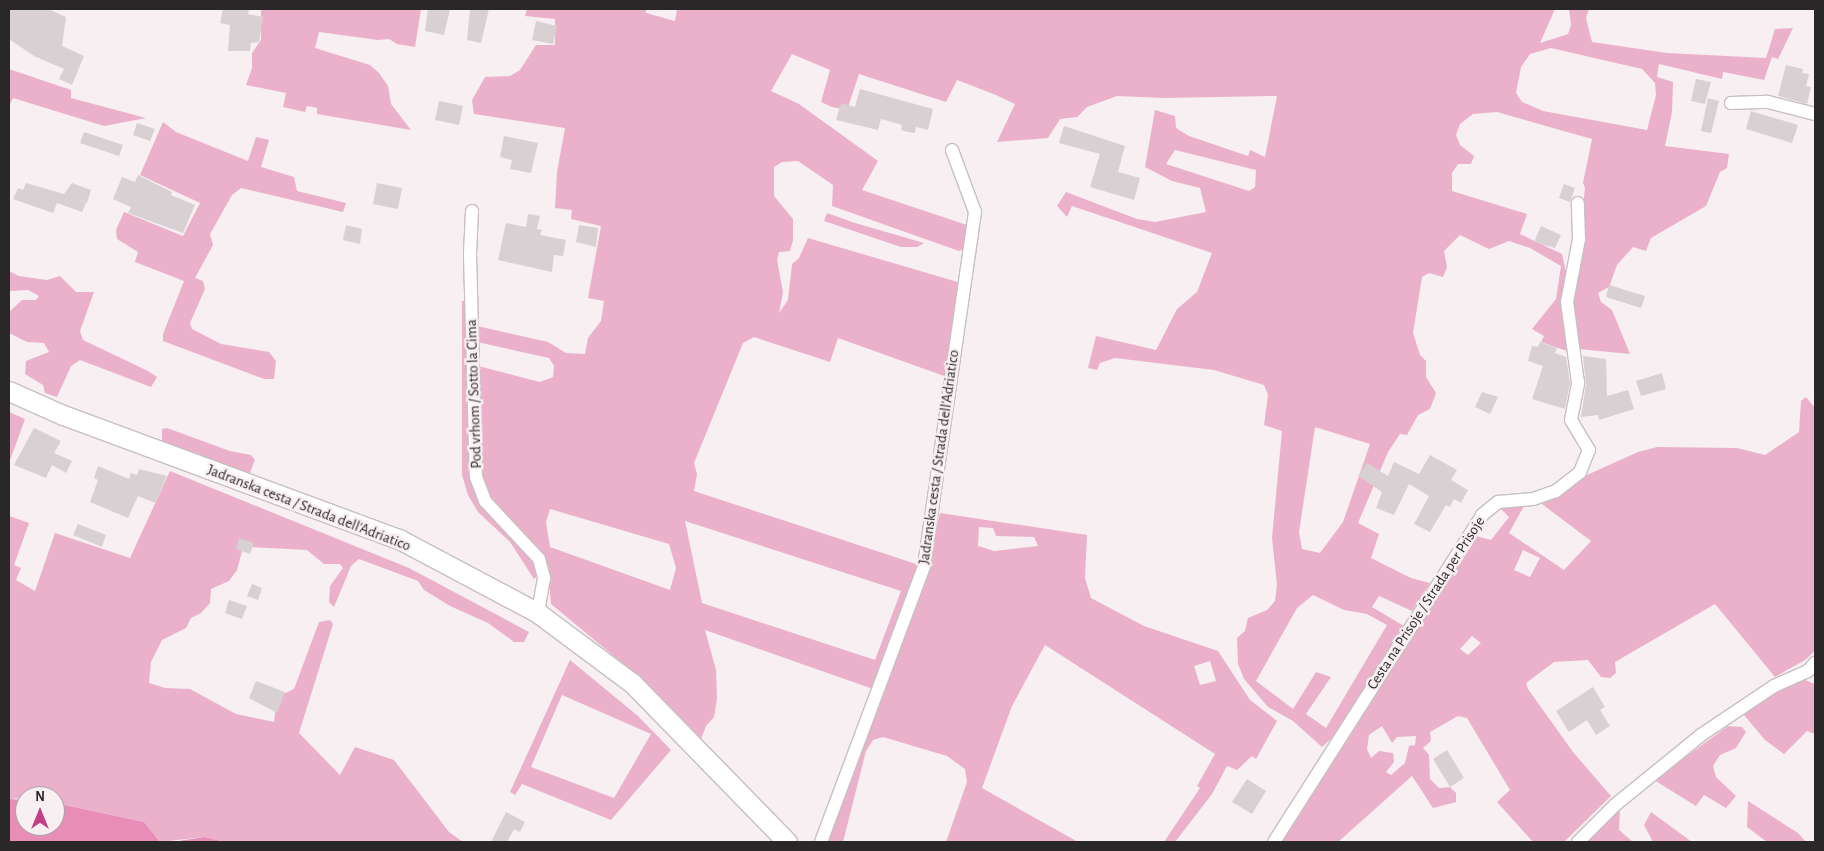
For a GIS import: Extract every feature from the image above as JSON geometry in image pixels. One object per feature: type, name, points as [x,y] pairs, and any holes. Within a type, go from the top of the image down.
[{"type":"main road","name":"Jadranska cesta / Strada dell'Adriatico","points":[[9,391],[63,415],[399,540],[538,613],[632,683],[786,842]]},
{"type":"street","points":[[1731,103],[1768,102],[1815,114]]},
{"type":"street","name":"Jadranska cesta / Strada dell'Adriatico","points":[[821,842],[924,566],[975,212],[952,150]]},
{"type":"street","name":"Cesta na Prisoje / Strada per Prisoje","points":[[1274,842],[1482,515],[1498,502],[1533,499],[1556,491],[1580,472],[1589,450],[1571,420],[1578,383],[1567,302],[1573,260],[1579,239],[1578,203]]},
{"type":"street","name":"Pod vrhom / Sotto la Cima","points":[[472,211],[470,254],[476,477],[485,501],[539,560],[544,578],[538,613]]},
{"type":"street","points":[[1578,842],[1615,805],[1701,735],[1774,686],[1813,671]]},
{"type":"shaded area","points":[[261,9],[421,9],[415,47],[397,44],[389,39],[378,40],[319,32],[315,48],[370,65],[379,73],[388,86],[391,104],[411,130],[317,114],[317,108],[307,106],[305,112],[283,107],[286,93],[246,85],[252,68],[252,53],[261,40]]},
{"type":"shaded area","points":[[527,9],[646,9],[646,13],[675,21],[677,9],[1555,9],[1540,43],[1568,34],[1571,25],[1569,9],[1589,9],[1586,18],[1592,42],[1667,53],[1766,58],[1775,29],[1793,28],[1778,59],[1772,57],[1764,80],[1723,72],[1722,79],[1659,64],[1657,77],[1673,82],[1672,112],[1665,146],[1729,154],[1727,168],[1720,172],[1706,206],[1651,238],[1646,251],[1633,247],[1617,265],[1609,287],[1598,293],[1601,302],[1612,310],[1630,354],[1578,349],[1572,313],[1585,188],[1583,183],[1592,139],[1497,112],[1473,114],[1460,124],[1456,135],[1460,145],[1474,156],[1471,164],[1458,164],[1452,173],[1452,191],[1527,214],[1520,234],[1562,254],[1567,277],[1567,351],[1541,342],[1544,336],[1532,329],[1556,299],[1561,266],[1530,248],[1509,241],[1489,249],[1460,235],[1444,251],[1447,267],[1443,277],[1429,273],[1422,277],[1413,333],[1420,355],[1426,361],[1426,377],[1436,393],[1430,409],[1418,415],[1407,435],[1400,434],[1388,452],[1358,523],[1379,534],[1371,558],[1411,578],[1430,583],[1412,611],[1379,596],[1372,607],[1404,626],[1331,739],[1322,747],[1293,721],[1268,707],[1244,679],[1238,664],[1237,638],[1245,631],[1248,618],[1267,610],[1275,601],[1277,585],[1272,538],[1282,431],[1264,425],[1268,395],[1264,385],[1214,370],[1115,358],[1100,363],[1097,370],[1088,368],[1096,336],[1156,350],[1177,309],[1197,292],[1212,253],[1072,206],[1067,217],[1057,206],[1066,192],[1137,219],[1155,222],[1206,212],[1200,188],[1172,181],[1145,167],[1155,110],[1175,116],[1176,128],[1189,136],[1248,156],[1250,150],[1265,157],[1277,96],[1164,98],[1117,96],[1087,107],[1077,117],[1060,119],[1048,138],[997,142],[1015,104],[996,95],[957,80],[946,102],[859,74],[847,110],[832,107],[821,102],[830,70],[792,54],[771,91],[799,104],[878,161],[862,190],[967,225],[964,249],[959,251],[832,206],[833,185],[798,161],[782,162],[774,167],[774,196],[793,219],[793,240],[790,251],[779,252],[777,260],[783,292],[779,313],[788,300],[792,264],[799,258],[808,238],[961,283],[947,377],[838,338],[830,362],[754,337],[743,343],[694,463],[697,474],[694,491],[919,565],[873,689],[705,630],[716,670],[717,699],[714,717],[706,726],[701,739],[621,662],[551,604],[548,571],[490,499],[481,473],[478,366],[540,382],[553,377],[554,366],[549,358],[477,342],[477,326],[548,342],[566,353],[585,354],[588,338],[601,321],[604,301],[588,298],[601,226],[571,219],[572,210],[555,208],[557,172],[565,128],[474,114],[472,100],[485,77],[510,76],[520,70],[536,45],[555,45],[555,19],[525,16]],"holes":[[[1551,48],[1642,69],[1655,83],[1656,95],[1647,130],[1543,111],[1522,102],[1516,93],[1521,67],[1530,54]],[[1175,150],[1256,170],[1255,187],[1249,191],[1166,164]],[[1315,427],[1370,444],[1343,522],[1320,553],[1302,549],[1299,532]],[[550,509],[669,544],[676,568],[670,590],[550,547],[546,522]],[[685,521],[901,591],[875,660],[702,603]],[[1313,595],[1344,610],[1367,614],[1387,625],[1326,728],[1306,714],[1331,677],[1316,672],[1293,709],[1256,681],[1297,608]]]},
{"type":"shaded area","points":[[9,69],[71,90],[71,98],[146,118],[104,126],[13,98],[9,106]]},
{"type":"shaded area","points":[[163,122],[176,132],[248,161],[256,137],[269,140],[261,167],[294,177],[297,191],[346,203],[343,212],[241,188],[232,195],[210,234],[213,245],[195,278],[203,281],[205,289],[190,323],[192,329],[221,344],[269,352],[276,361],[274,379],[264,379],[163,341],[163,334],[184,281],[135,262],[138,252],[117,239],[116,230],[124,212],[183,236],[200,203],[140,175]]},
{"type":"shaded area","points":[[827,213],[924,243],[917,247],[901,247],[824,221]]},
{"type":"shaded area","points":[[9,271],[19,276],[47,280],[60,276],[76,292],[94,292],[80,331],[83,340],[157,377],[151,387],[80,360],[71,366],[57,397],[45,393],[43,385],[25,374],[26,361],[49,352],[44,343],[27,342],[9,333],[9,312],[22,300],[36,300],[39,296],[28,290],[9,291]]},
{"type":"shaded area","points":[[462,301],[468,301],[472,481],[532,559],[537,576],[534,579],[510,542],[478,512],[468,495],[462,475]]},
{"type":"shaded area","points":[[1806,397],[1815,408],[1815,651],[1805,660],[1775,677],[1715,604],[1615,662],[1616,673],[1610,678],[1601,677],[1588,660],[1554,662],[1526,683],[1528,689],[1573,752],[1611,796],[1564,842],[1533,842],[1497,802],[1510,790],[1467,718],[1458,716],[1430,732],[1431,741],[1423,748],[1429,755],[1430,779],[1439,788],[1450,787],[1456,793],[1456,802],[1433,808],[1412,776],[1338,842],[1280,842],[1472,535],[1491,540],[1509,517],[1501,509],[1524,506],[1509,533],[1564,570],[1591,541],[1542,504],[1587,475],[1638,452],[1657,447],[1737,448],[1765,455],[1799,432],[1801,401]],"holes":[[[1523,550],[1540,558],[1530,577],[1514,570]],[[1472,636],[1481,643],[1468,655],[1460,649]],[[1382,726],[1392,743],[1397,737],[1416,736],[1415,745],[1409,746],[1405,763],[1391,775],[1386,772],[1394,762],[1393,753],[1379,751],[1371,758],[1367,749],[1369,735]]]},
{"type":"shaded area","points":[[9,412],[25,419],[9,463]]},
{"type":"shaded area","points":[[167,428],[230,451],[251,455],[255,460],[249,475],[162,441],[162,429]]},
{"type":"shaded area","points":[[170,471],[409,568],[529,632],[524,642],[514,642],[488,623],[450,606],[424,590],[418,581],[359,559],[351,566],[334,607],[329,602],[330,586],[343,568],[340,564],[324,564],[307,550],[251,547],[243,548],[237,570],[229,581],[211,589],[210,603],[201,613],[191,618],[186,628],[162,640],[151,662],[149,683],[165,688],[190,689],[236,714],[274,722],[277,697],[294,689],[319,622],[330,620],[333,624],[299,733],[340,775],[355,747],[394,760],[449,832],[463,842],[225,842],[204,837],[160,842],[144,822],[65,805],[65,786],[15,786],[15,799],[9,799],[9,516],[29,523],[14,565],[21,568],[16,580],[35,591],[55,533],[130,558]]},
{"type":"shaded area","points":[[940,513],[1087,535],[1085,578],[1091,598],[1144,626],[1218,651],[1250,700],[1277,721],[1256,759],[1252,756],[1237,770],[1227,766],[1212,794],[1175,842],[1164,842],[1200,788],[1197,786],[1215,754],[1045,645],[1012,706],[982,788],[1078,842],[946,842],[967,782],[965,769],[947,756],[883,737],[873,740],[866,751],[843,842],[826,842],[921,595]],"holes":[[[979,527],[993,528],[996,536],[1034,537],[1038,546],[994,551],[978,546]],[[1210,661],[1216,681],[1200,685],[1194,666]]]},
{"type":"shaded area","points":[[570,660],[638,716],[671,750],[611,820],[522,784],[515,795],[510,792]],"holes":[[[562,695],[651,734],[614,798],[531,767]]]},
{"type":"shaded area","points":[[1805,680],[1815,684],[1815,734],[1807,731],[1784,754],[1765,740],[1744,715],[1752,706],[1777,691]]},
{"type":"shaded area","points":[[1728,726],[1742,727],[1746,732],[1736,748],[1720,755],[1713,766],[1716,777],[1736,796],[1726,808],[1704,795],[1696,806],[1654,780]]},
{"type":"shaded area","points":[[9,799],[15,799],[15,836],[65,836],[65,805],[144,822],[160,842],[9,842]]},
{"type":"shaded area","points":[[1748,801],[1798,833],[1806,842],[1767,842],[1747,827]]},
{"type":"shaded area","points":[[1620,809],[1619,830],[1633,842],[1587,842]]},
{"type":"shaded area","points":[[1651,812],[1692,842],[1653,842],[1644,825]]},
{"type":"shaded area","points":[[204,837],[225,842],[172,842]]},
{"type":"building","points":[[9,9],[48,9],[66,17],[62,46],[84,56],[72,85],[59,79],[64,69],[34,56],[9,39]]},
{"type":"building","points":[[223,9],[249,9],[248,14],[263,17],[259,42],[251,43],[250,51],[228,51],[230,25],[220,23]]},
{"type":"building","points":[[428,9],[450,9],[444,35],[425,31]]},
{"type":"building","points":[[470,9],[489,9],[481,43],[467,40]]},
{"type":"building","points":[[536,21],[557,26],[553,44],[532,40]]},
{"type":"building","points":[[1786,65],[1803,69],[1802,73],[1809,74],[1806,86],[1811,87],[1807,104],[1778,96]]},
{"type":"building","points":[[1696,79],[1711,82],[1705,104],[1691,101]]},
{"type":"building","points":[[860,89],[933,109],[928,130],[916,127],[915,133],[908,132],[901,130],[902,125],[881,119],[878,130],[836,120],[841,103],[855,107]]},
{"type":"building","points":[[1708,98],[1719,101],[1711,133],[1701,131]]},
{"type":"building","points":[[439,101],[463,106],[459,125],[435,120]]},
{"type":"building","points":[[1751,111],[1798,125],[1792,143],[1746,129]]},
{"type":"building","points":[[137,123],[155,129],[150,141],[133,135]]},
{"type":"building","points":[[1064,126],[1125,146],[1118,172],[1140,178],[1134,200],[1090,187],[1100,154],[1059,143]]},
{"type":"building","points":[[84,132],[123,145],[119,156],[80,143]]},
{"type":"building","points":[[504,136],[538,143],[531,173],[510,169],[512,160],[500,157]]},
{"type":"building","points":[[138,175],[172,192],[171,195],[195,205],[183,233],[128,213],[131,207],[113,199],[122,177],[135,182]]},
{"type":"building","points":[[26,183],[64,194],[72,183],[91,190],[87,203],[75,198],[86,203],[82,212],[57,203],[53,213],[13,199],[18,188],[23,190]]},
{"type":"building","points":[[377,183],[402,188],[398,209],[373,204]]},
{"type":"building","points":[[1564,184],[1575,188],[1570,202],[1559,198]]},
{"type":"building","points":[[528,214],[540,216],[537,229],[542,230],[540,235],[566,240],[563,256],[554,255],[552,272],[498,260],[506,223],[526,227]]},
{"type":"building","points":[[346,225],[362,229],[360,244],[343,240]]},
{"type":"building","points":[[579,225],[598,228],[596,247],[576,242]]},
{"type":"building","points":[[1541,226],[1561,235],[1555,248],[1534,242]]},
{"type":"building","points":[[1609,285],[1645,296],[1641,308],[1606,297]]},
{"type":"building","points":[[1540,342],[1557,348],[1555,353],[1566,357],[1570,383],[1565,409],[1532,399],[1543,366],[1528,361],[1532,346],[1538,347]]},
{"type":"building","points":[[1583,356],[1606,359],[1607,396],[1628,390],[1634,409],[1599,420],[1598,415],[1581,417],[1586,384]]},
{"type":"building","points":[[1662,373],[1666,389],[1641,396],[1636,381]]},
{"type":"building","points":[[1482,392],[1498,397],[1490,414],[1475,407]]},
{"type":"building","points":[[34,428],[61,441],[54,453],[72,461],[66,473],[52,465],[46,478],[14,465]]},
{"type":"building","points":[[1430,455],[1457,470],[1451,480],[1468,490],[1461,503],[1454,499],[1450,507],[1446,505],[1430,532],[1414,524],[1429,496],[1409,484],[1394,515],[1376,508],[1382,492],[1358,476],[1367,463],[1388,476],[1394,462],[1419,474]]},
{"type":"building","points":[[98,466],[129,479],[131,473],[137,475],[139,469],[167,476],[155,503],[138,496],[128,518],[90,502],[98,480],[94,478]]},
{"type":"building","points":[[78,524],[106,535],[102,547],[73,535]]},
{"type":"building","points":[[239,538],[254,543],[250,554],[236,549]]},
{"type":"building","points":[[252,584],[262,588],[258,600],[247,596]]},
{"type":"building","points":[[229,600],[247,606],[242,619],[225,613]]},
{"type":"building","points":[[256,681],[285,692],[277,713],[249,698]]},
{"type":"building","points":[[1593,687],[1605,707],[1600,710],[1610,726],[1596,735],[1587,720],[1569,732],[1556,711]]},
{"type":"building","points":[[1447,750],[1464,778],[1450,787],[1433,759]]},
{"type":"building","points":[[1247,779],[1266,791],[1252,814],[1232,802]]},
{"type":"building","points":[[506,812],[525,822],[520,832],[514,829],[507,842],[491,842]]}]
